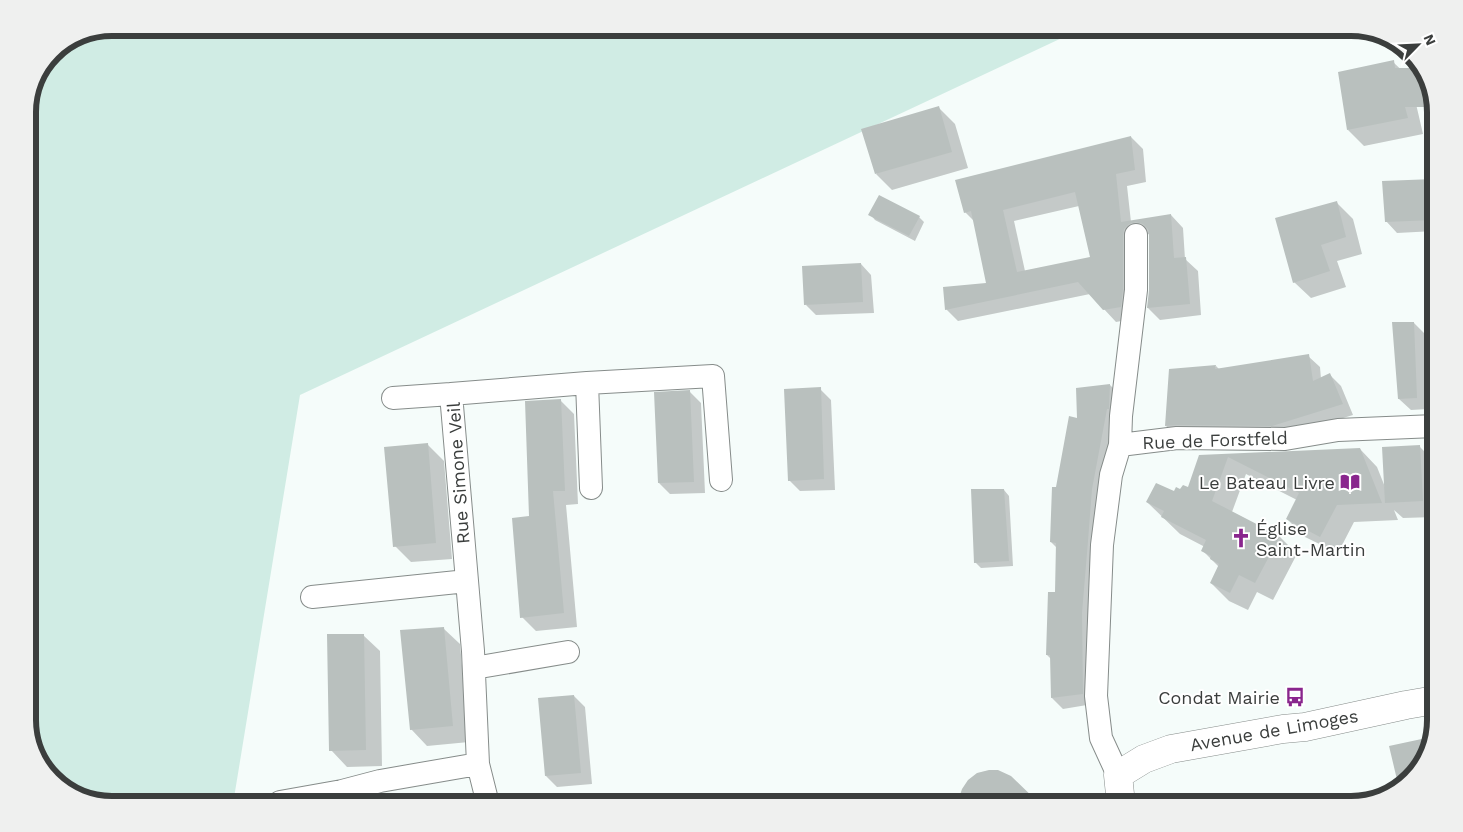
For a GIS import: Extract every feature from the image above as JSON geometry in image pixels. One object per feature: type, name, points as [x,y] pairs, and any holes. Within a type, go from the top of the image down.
[{"type":"main road","name":"Avenue de Limoges","points":[[1118,775],[1144,758],[1171,749],[1264,732],[1305,727],[1427,702]]},
{"type":"main road","points":[[1118,775],[1120,796]]},
{"type":"street","points":[[1120,445],[1126,366],[1136,290],[1136,235]]},
{"type":"street","name":"Rue Simone Veil","points":[[486,796],[478,764],[474,668],[451,394],[587,383],[713,376],[721,480]]},
{"type":"street","points":[[587,383],[592,488]]},
{"type":"street","points":[[393,398],[451,394]]},
{"type":"street","name":"Rue de Forstfeld","points":[[1118,775],[1100,738],[1096,696],[1102,546],[1111,475],[1120,445],[1177,438],[1285,439],[1338,430],[1427,426]]},
{"type":"street","points":[[312,597],[466,581]]},
{"type":"street","points":[[474,668],[568,652]]},
{"type":"street","points":[[346,796],[380,781],[478,764]]},
{"type":"green space","points":[[112,36],[1066,36],[300,395],[234,796],[112,796],[93,793],[74,786],[58,774],[46,758],[36,725],[36,107],[44,79],[62,55],[83,42]]},
{"type":"building","points":[[1393,60],[1393,70],[1414,70],[1421,83],[1427,107],[1405,107],[1408,118],[1347,130],[1338,72]]},
{"type":"building","points":[[939,106],[952,152],[875,174],[861,129]]},
{"type":"building","points":[[1131,136],[1135,170],[1116,174],[1121,222],[1171,214],[1174,258],[1186,257],[1190,304],[1147,308],[1149,290],[1149,235],[1148,229],[1143,224],[1136,222],[1129,224],[1124,229],[1121,307],[1103,310],[1078,282],[945,310],[943,287],[986,283],[971,211],[964,213],[955,180]],"holes":[[[1075,192],[1090,257],[1017,272],[1003,210]]]},
{"type":"building","points":[[1427,179],[1427,220],[1385,222],[1382,181]]},
{"type":"building","points":[[879,195],[920,216],[909,236],[868,215]]},
{"type":"building","points":[[1337,201],[1346,237],[1321,245],[1330,271],[1293,283],[1275,218]]},
{"type":"building","points":[[861,263],[863,302],[804,305],[802,266]]},
{"type":"building","points":[[1392,322],[1414,322],[1417,398],[1398,399]]},
{"type":"building","points":[[1309,354],[1313,381],[1330,373],[1343,404],[1272,426],[1165,426],[1169,369],[1216,365],[1215,369]]},
{"type":"building","points":[[1110,384],[1109,409],[1107,409],[1092,489],[1082,613],[1083,694],[1051,698],[1050,655],[1046,655],[1048,592],[1055,592],[1056,543],[1050,542],[1052,487],[1056,487],[1069,416],[1077,418],[1076,388]]},
{"type":"building","points":[[821,387],[824,479],[788,481],[784,389]]},
{"type":"building","points":[[690,390],[694,482],[658,483],[654,392]]},
{"type":"building","points":[[561,399],[565,491],[553,491],[564,613],[520,618],[512,518],[529,516],[525,401]]},
{"type":"building","points":[[428,443],[436,543],[393,547],[384,447]]},
{"type":"building","points":[[1420,445],[1423,501],[1385,503],[1382,447]]},
{"type":"building","points":[[1360,448],[1382,503],[1337,505],[1320,537],[1286,519],[1299,493],[1228,457],[1212,501],[1280,536],[1255,583],[1239,575],[1230,593],[1210,583],[1219,564],[1210,559],[1211,556],[1201,551],[1206,540],[1161,517],[1164,511],[1146,502],[1156,483],[1174,491],[1176,487],[1180,489],[1183,485],[1188,487],[1199,455]]},
{"type":"building","points":[[971,489],[1004,489],[1009,561],[974,563]]},
{"type":"building","points":[[444,627],[453,726],[410,730],[400,630]]},
{"type":"building","points":[[327,634],[364,634],[366,750],[329,751]]},
{"type":"building","points":[[574,695],[581,773],[545,776],[538,698]]},
{"type":"building","points":[[1424,738],[1417,758],[1405,774],[1397,780],[1389,746]]},
{"type":"building","points":[[998,770],[1011,776],[1032,796],[960,796],[968,780],[977,773]]},
{"type":"place","name":"Le Bateau Livre","points":[[1350,482]]},
{"type":"place","name":"Église Saint-Martin","points":[[1241,538]]},
{"type":"place","name":"Condat Mairie","points":[[1295,697]]}]
